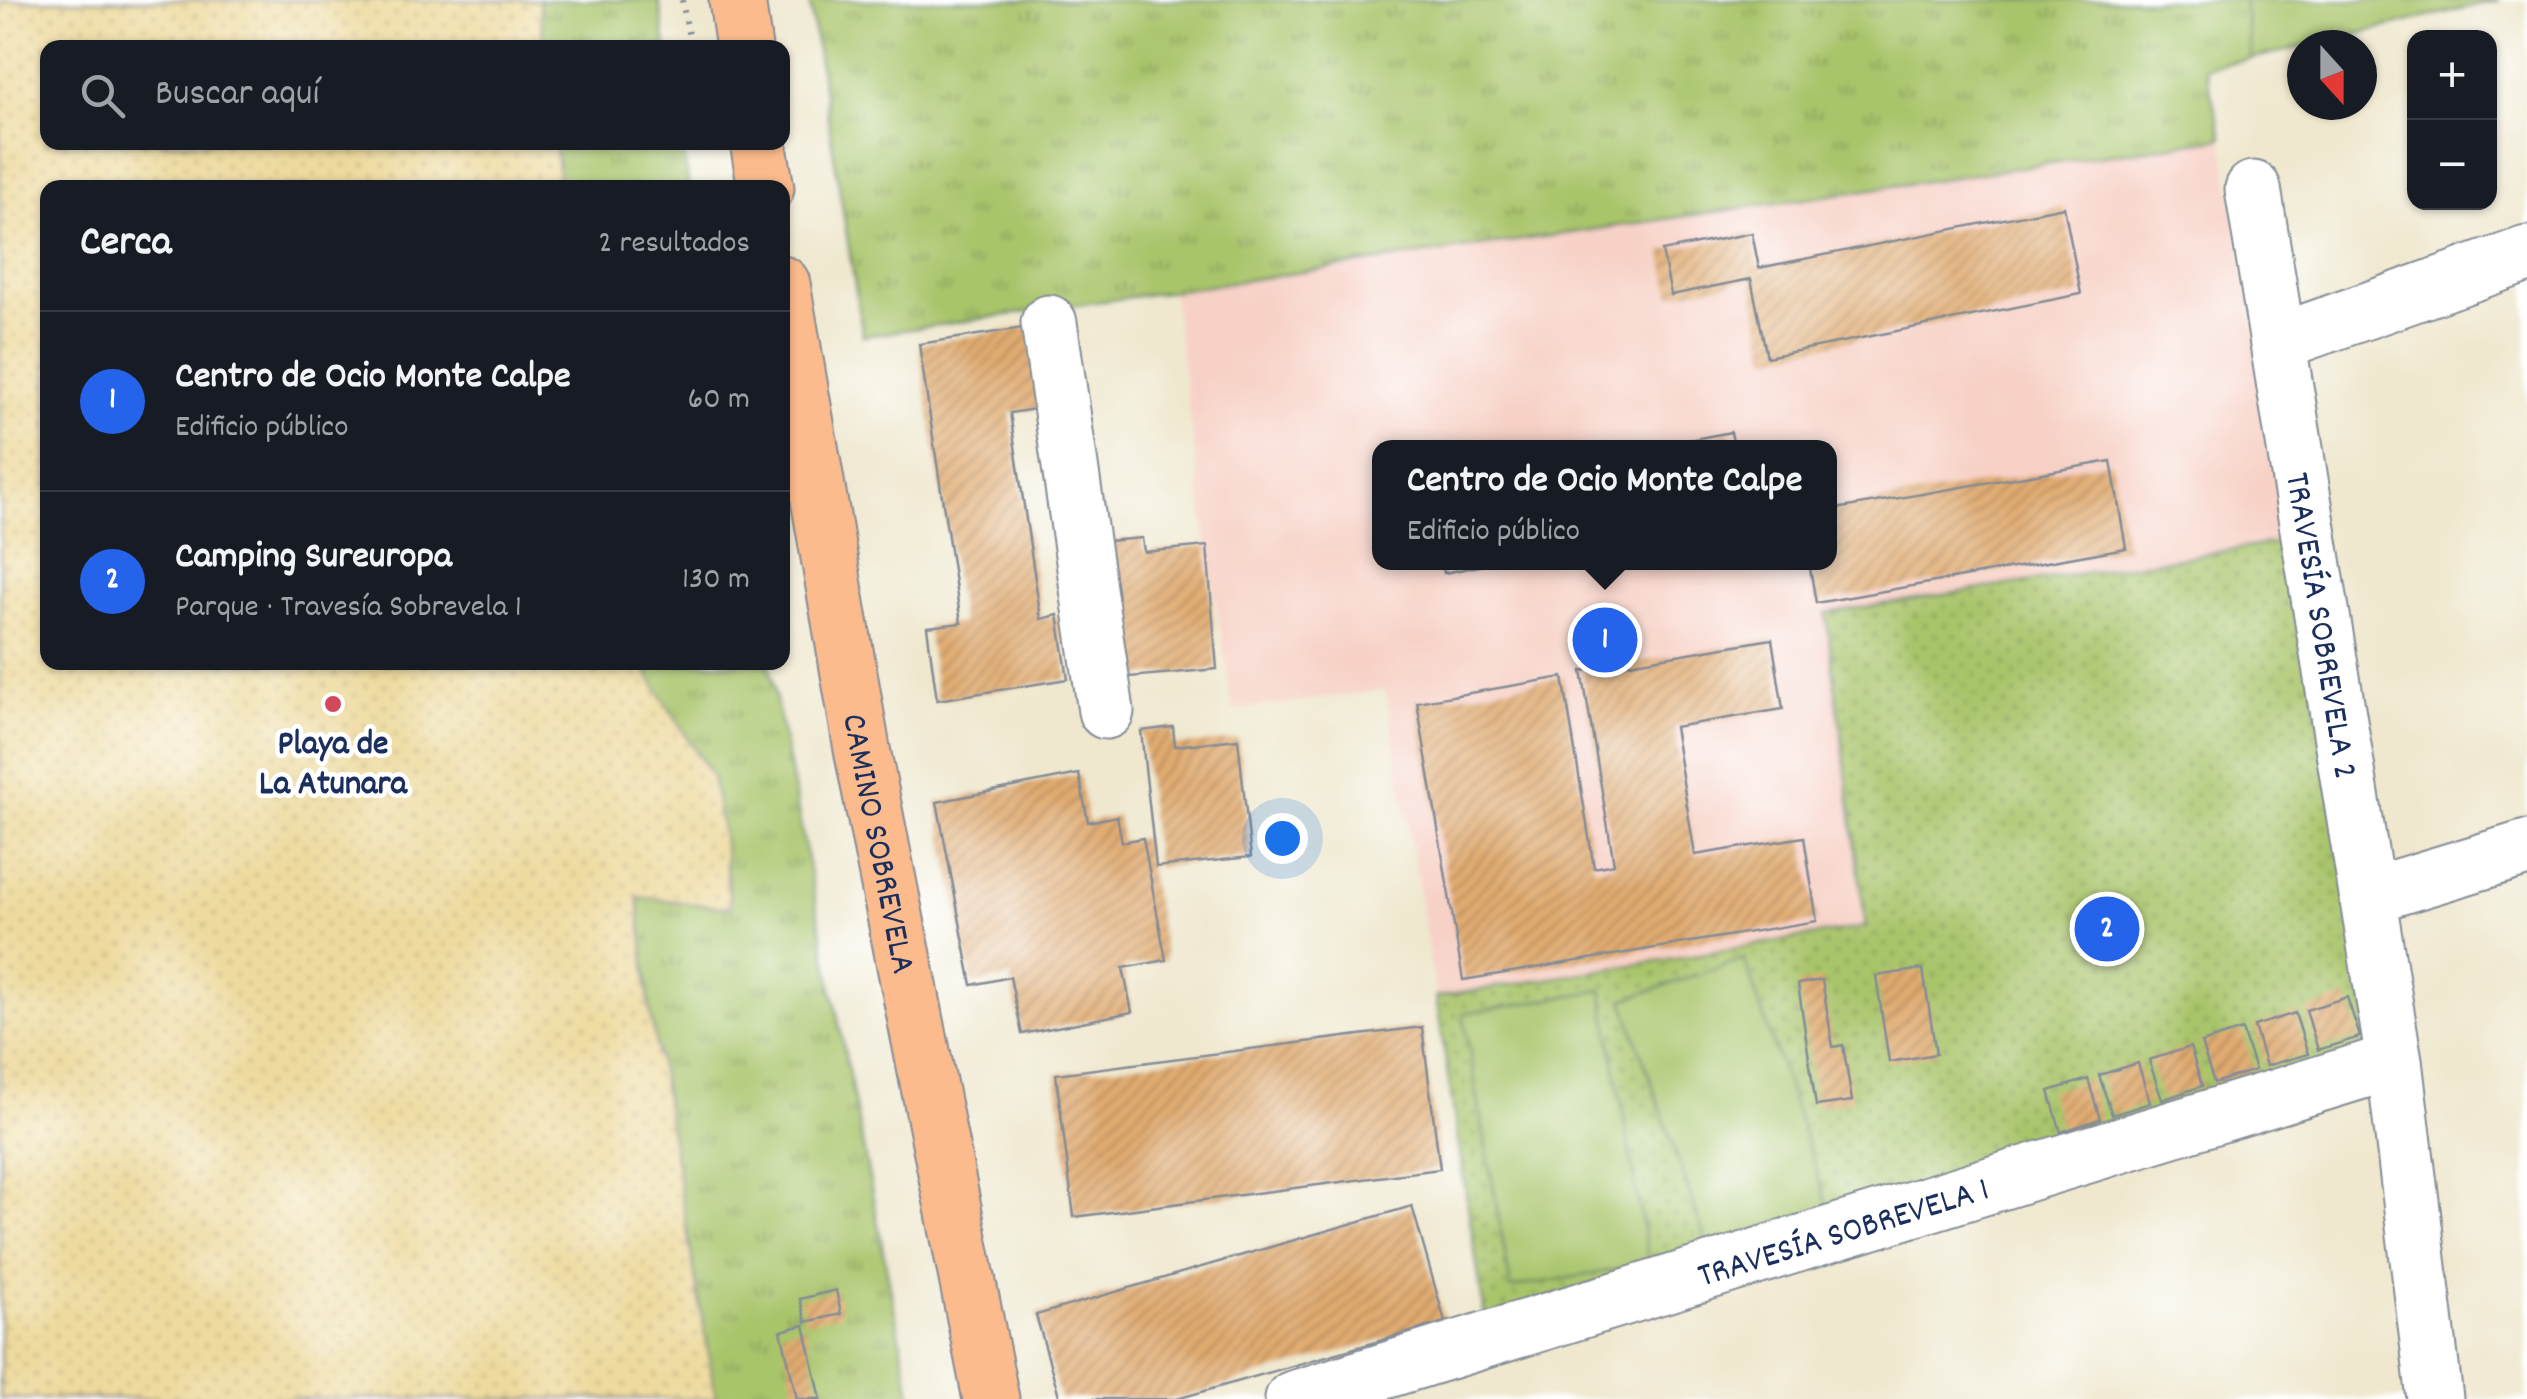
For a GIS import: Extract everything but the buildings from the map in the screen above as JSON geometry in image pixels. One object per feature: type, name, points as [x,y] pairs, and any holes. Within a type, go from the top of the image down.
[{"type":"main road","points":[[737,0],[743,40]]},
{"type":"main road","points":[[759,150],[765,180]]},
{"type":"main road","name":"CAMINO SOBREVELA","points":[[790,330],[862,749],[990,1399]]},
{"type":"street","name":"TRAVESÍA SOBREVELA 2","points":[[2253,189],[2394,1061],[2436,1399]]},
{"type":"street","points":[[2278,342],[2527,254]]},
{"type":"street","points":[[1049,323],[1106,710]]},
{"type":"street","points":[[2368,896],[2527,848]]},
{"type":"street","name":"TRAVESÍA SOBREVELA 1","points":[[1294,1399],[2394,1061]]},
{"type":"path","points":[[682,0],[690,40]]},
{"type":"shaded area","points":[[2222,138],[2289,541],[1827,613],[1866,927],[1436,997],[1386,690],[1233,710],[1172,290]]},
{"type":"green space","points":[[539,0],[659,0],[665,40],[543,40]]},
{"type":"green space","points":[[809,0],[2244,0],[2251,59],[2205,67],[2222,138],[863,336]]},
{"type":"green space","points":[[2244,0],[2499,0],[2373,30],[2287,30],[2287,50],[2251,59]]},
{"type":"green space","points":[[556,150],[683,150],[688,180],[559,180]]},
{"type":"green space","points":[[2289,541],[2370,1031],[2354,1056],[1485,1318],[1436,997],[1866,927],[1826,613]]},
{"type":"green space","points":[[648,670],[770,670],[912,1399],[716,1399],[650,1011],[638,896],[730,907],[712,777],[648,676]]},
{"type":"green space","points":[[1744,959],[1828,1206],[1708,1247],[1623,1000]]},
{"type":"green space","points":[[1602,990],[1649,1264],[1511,1288],[1463,1014]]},
{"type":"sand","name":"Playa de La Atunara","points":[[0,0],[539,0],[543,40],[40,40],[40,150],[556,150],[559,180],[40,180],[40,670],[649,670],[712,777],[730,908],[638,897],[650,1011],[716,1399],[0,1399]]},
{"type":"place","name":"Centro de Ocio Monte Calpe","points":[[1605,640]]},
{"type":"place","name":"Playa de La Atunara","points":[[333,704]]},
{"type":"place","name":"Camping Sureuropa","points":[[2107,929]]}]
